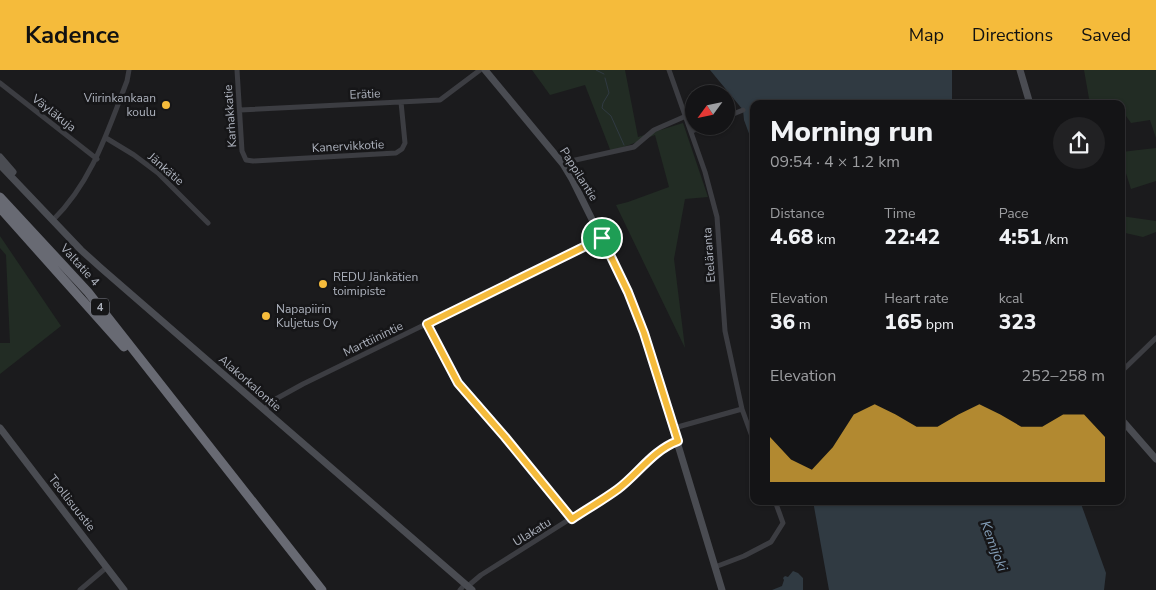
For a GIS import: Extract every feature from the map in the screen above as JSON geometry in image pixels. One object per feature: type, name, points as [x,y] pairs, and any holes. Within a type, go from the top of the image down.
[{"type":"highway","name":"Valtatie 4","points":[[0,196],[88,292],[322,590]]},
{"type":"highway","name":"Valtatie 4","points":[[0,208],[192,424]]},
{"type":"street","points":[[53,220],[73,196],[97,159],[128,80],[129,70]]},
{"type":"street","name":"Karhakkatie","points":[[237,70],[242,152],[246,160]]},
{"type":"street","name":"Erätie","points":[[240,110],[440,100],[480,70]]},
{"type":"street","name":"Pappilantie","points":[[485,70],[563,164],[581,196],[628,292],[644,333],[674,428],[722,590]]},
{"type":"street","name":"Eteläranta","points":[[669,70],[685,113]]},
{"type":"street","points":[[1020,70],[1029,100]]},
{"type":"street","name":"Väyläkuja","points":[[0,83],[97,159]]},
{"type":"street","name":"Kanervikkotie","points":[[246,160],[396,153],[402,149],[405,143],[401,102]]},
{"type":"street","points":[[735,113],[743,110]]},
{"type":"street","points":[[563,164],[634,147],[654,130],[685,116]]},
{"type":"street","name":"Eteläranta","points":[[693,135],[716,217],[725,331],[742,409],[750,431]]},
{"type":"street","name":"Jänkätie","points":[[106,138],[134,155],[158,173],[208,223]]},
{"type":"street","name":"Alakorkalontie","points":[[0,157],[16,176],[20,185]]},
{"type":"street","name":"Alakorkalontie","points":[[0,164],[101,268],[466,588]]},
{"type":"street","name":"Marttiinintie","points":[[264,410],[274,400],[303,384],[602,238]]},
{"type":"street","points":[[427,324],[458,383],[572,519]]},
{"type":"street","points":[[1125,368],[1156,338]]},
{"type":"street","points":[[674,428],[742,409]]},
{"type":"street","points":[[1125,424],[1156,459]]},
{"type":"street","name":"Teollisuustie","points":[[1,429],[124,590]]},
{"type":"street","name":"Ulakatu","points":[[466,588],[481,575],[616,490],[632,478],[654,455],[678,441]]},
{"type":"street","points":[[715,567],[744,556],[771,542],[783,523],[777,505]]},
{"type":"street","points":[[80,590],[107,567]]},
{"type":"shaded area","points":[[532,70],[625,70],[638,137],[683,123],[685,135],[687,135],[708,197],[685,199],[674,259],[685,348],[616,205],[669,187],[655,135],[611,152],[585,85],[550,95]]},
{"type":"shaded area","points":[[1084,70],[1156,70],[1156,138],[1150,120],[1131,123],[1125,115],[1125,100],[1089,100]]},
{"type":"shaded area","points":[[1156,148],[1156,181],[1131,189],[1125,170],[1125,152]]},
{"type":"shaded area","points":[[1125,217],[1156,221],[1156,232],[1143,237],[1125,233]]},
{"type":"shaded area","points":[[0,236],[61,326],[0,374],[0,343],[10,343],[6,255],[0,248]]},
{"type":"water","points":[[710,70],[952,70],[952,100],[750,100],[750,136],[744,120],[743,110],[735,100],[735,85],[722,85]]},
{"type":"water","name":"Kemijoki","points":[[814,505],[1081,505],[1106,573],[1104,590],[829,590]]},
{"type":"water","points":[[793,571],[803,578],[803,590],[772,590],[782,586],[783,578],[785,576],[788,577]]},
{"type":"waterway","points":[[596,70],[604,74]]},
{"type":"waterway","points":[[605,78],[609,93],[602,108],[611,116],[624,145]]},
{"type":"place","name":"Viirinkankaan koulu","points":[[166,105]]},
{"type":"place","name":"REDU Jänkätien toimipiste","points":[[323,284]]},
{"type":"place","name":"Napapiirin Kuljetus Oy","points":[[266,316]]},
{"type":"route","points":[[602,238],[636,311],[678,441],[654,455],[632,478],[572,519],[458,383],[427,324],[602,238]]}]
